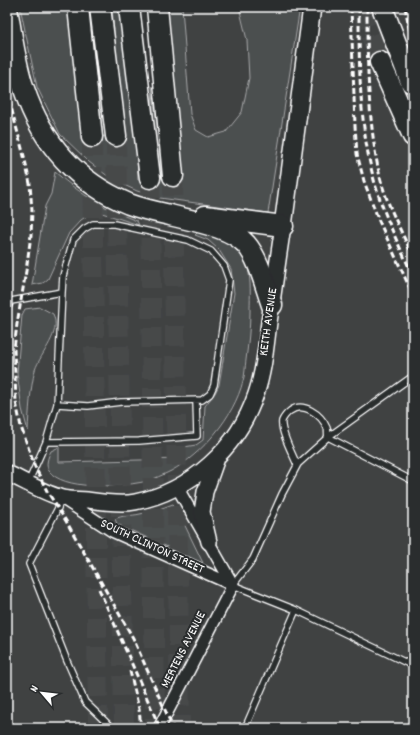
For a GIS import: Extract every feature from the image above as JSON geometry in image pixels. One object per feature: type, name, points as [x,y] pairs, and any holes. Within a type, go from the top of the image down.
[{"type":"highway","points":[[78,7],[92,138]]},
{"type":"highway","points":[[100,7],[116,136]]},
{"type":"highway","points":[[129,7],[150,178]]},
{"type":"highway","points":[[156,7],[172,176]]},
{"type":"highway","points":[[382,7],[411,82]]},
{"type":"highway","points":[[7,9],[24,88],[34,115],[50,142],[68,164],[87,181],[130,204],[216,227],[233,235],[245,243],[254,255],[272,305]]},
{"type":"highway","points":[[380,62],[413,136]]},
{"type":"highway","points":[[154,211],[283,226]]},
{"type":"main road","name":"KEITH AVENUE","points":[[60,497],[102,502],[134,502],[157,496],[177,487],[199,473],[217,457],[235,436],[248,416],[257,393],[264,360],[312,7]]},
{"type":"main road","points":[[209,542],[202,512],[205,492],[217,457]]},
{"type":"main road","name":"SOUTH CLINTON STREET","points":[[7,473],[60,497]]},
{"type":"street","name":"SOUTH CLINTON STREET","points":[[177,487],[234,585]]},
{"type":"street","name":"SOUTH CLINTON STREET","points":[[60,497],[112,531],[234,585]]},
{"type":"street","name":"MERTENS AVENUE","points":[[163,726],[234,585]]},
{"type":"lane","points":[[28,483],[46,442],[57,404],[63,276],[73,240],[84,229],[92,224],[114,224],[188,240],[211,251],[224,266],[229,280],[214,386],[210,394],[202,400],[122,402],[88,406],[57,404]]},
{"type":"lane","points":[[7,310],[9,300],[62,292]]},
{"type":"lane","points":[[234,585],[253,559],[282,494],[297,465],[328,437],[413,376]]},
{"type":"lane","points":[[46,442],[139,441],[197,436],[196,400]]},
{"type":"lane","points":[[297,465],[284,436],[282,421],[287,413],[295,407],[305,407],[317,414],[327,428],[328,437]]},
{"type":"lane","points":[[328,437],[413,481]]},
{"type":"lane","points":[[60,497],[58,508],[30,564],[66,661],[85,702],[112,728]]},
{"type":"lane","name":"SOUTH CLINTON STREET","points":[[234,585],[296,610],[413,666]]},
{"type":"lane","points":[[245,728],[296,610]]},
{"type":"shaded area","points":[[7,7],[69,7],[85,138],[138,180],[173,176],[165,7],[379,7],[381,89],[413,153],[413,728],[7,728]]},
{"type":"shaded area","points":[[20,7],[69,7],[92,137],[122,135],[112,7],[120,7],[136,130],[138,180],[156,178],[152,86],[162,177],[182,176],[165,7],[182,7],[190,114],[196,130],[208,137],[226,132],[242,112],[249,78],[247,40],[239,7],[300,7],[268,213],[160,198],[137,191],[113,180],[89,162],[60,134],[37,87]]},
{"type":"shaded area","points":[[391,7],[413,7],[413,123],[409,59]]},
{"type":"shaded area","points":[[55,172],[94,201],[137,221],[139,225],[102,213],[87,216],[81,220],[69,233],[48,279],[43,283],[32,285],[45,206],[51,194]]},
{"type":"shaded area","points":[[199,231],[227,241],[238,249],[244,256],[249,274],[250,324],[245,374],[239,395],[232,408],[215,433],[194,455],[171,471],[154,478],[128,484],[90,486],[77,484],[56,477],[49,471],[47,464],[51,451],[59,447],[59,462],[180,459],[184,447],[196,445],[203,440],[205,406],[219,385],[234,293],[231,269],[219,250],[208,240],[195,235]]},
{"type":"shaded area","points":[[40,307],[53,314],[55,328],[50,342],[35,370],[29,408],[28,431],[22,409],[17,373],[22,315],[25,309]]},
{"type":"shaded area","points":[[173,504],[176,507],[203,563],[117,524],[115,519],[137,515]]},
{"type":"tunnel","points":[[361,7],[380,62]]},
{"type":"tunnel","points":[[116,136],[124,728]]},
{"type":"tunnel","points":[[92,137],[98,728]]},
{"type":"tunnel","points":[[173,176],[180,728]]},
{"type":"tunnel","points":[[150,178],[155,728]]},
{"type":"railway","points":[[351,7],[357,154],[364,181],[379,221],[413,295]]},
{"type":"railway","points":[[359,7],[361,94],[365,138],[369,159],[382,205],[413,276]]},
{"type":"railway","points":[[367,7],[369,93],[376,157],[386,198],[413,256]]},
{"type":"railway","points":[[405,7],[413,47]]},
{"type":"railway","points":[[7,92],[25,160],[30,184],[32,211],[31,235],[14,349],[16,402],[21,427],[35,467],[47,491],[66,521],[133,638],[173,728]]},
{"type":"railway","points":[[99,589],[160,728]]},
{"type":"railway","points":[[130,671],[139,709],[141,728]]}]
